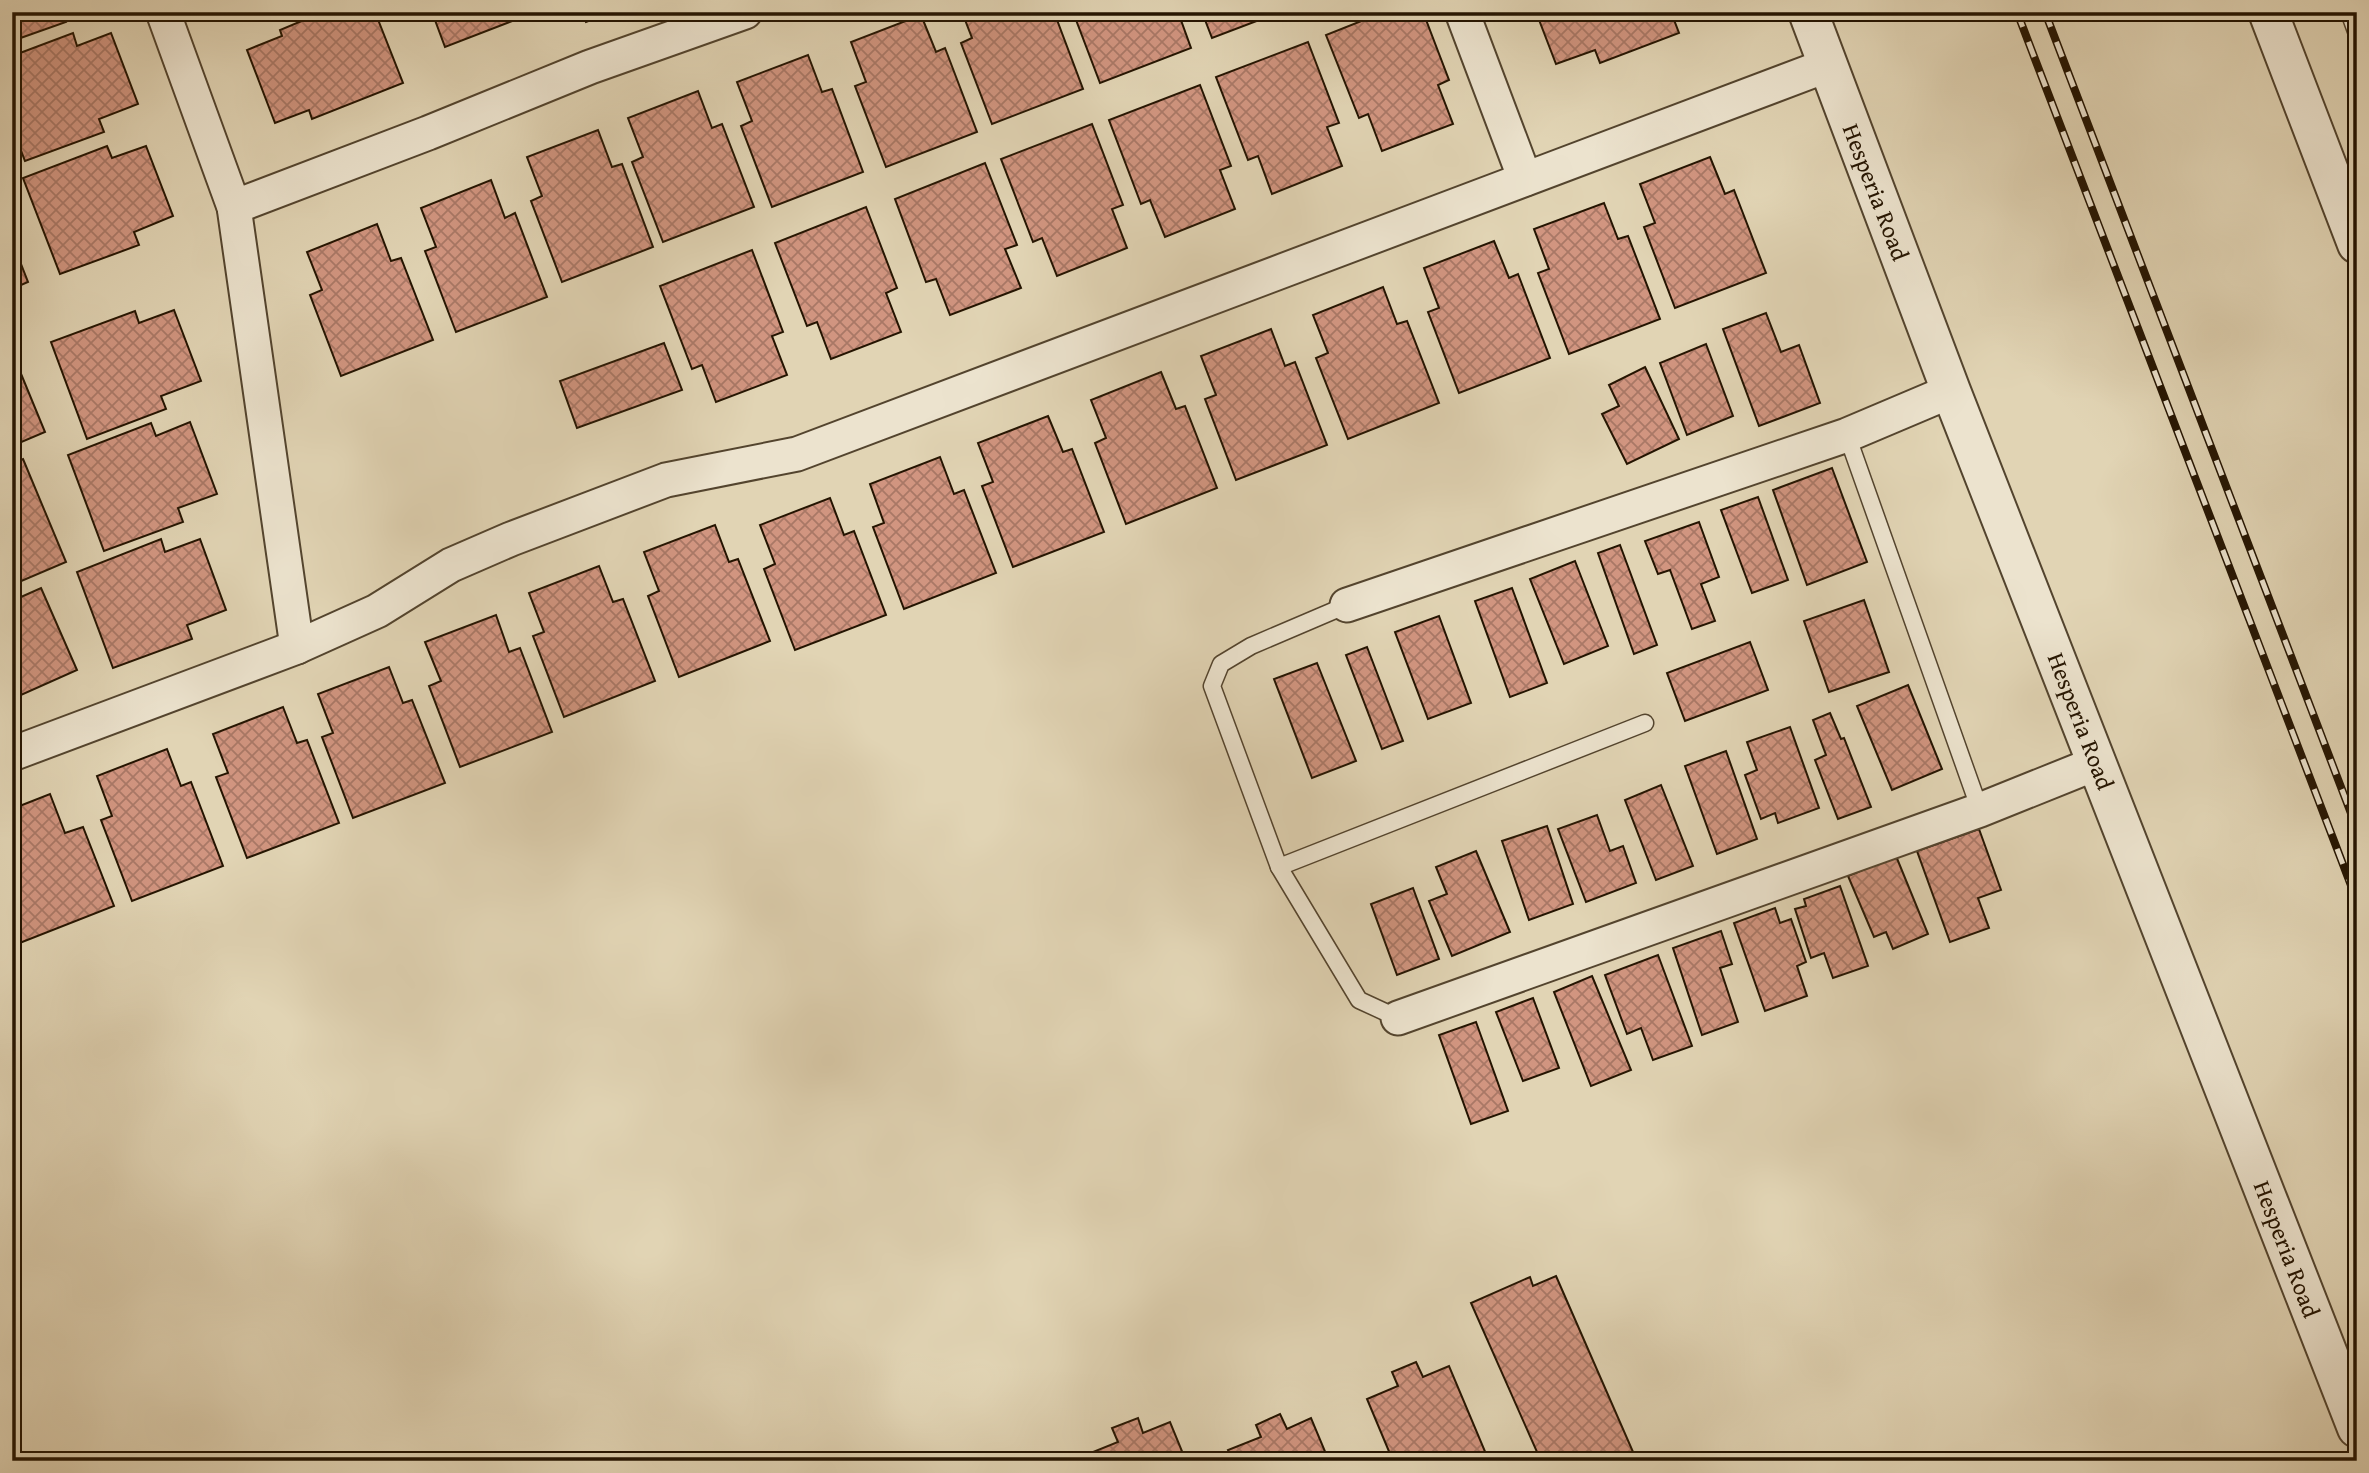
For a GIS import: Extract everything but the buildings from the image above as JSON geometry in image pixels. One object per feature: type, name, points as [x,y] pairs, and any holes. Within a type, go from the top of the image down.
[{"type":"street","points":[[163,12],[234,207],[297,647]]},
{"type":"street","points":[[234,207],[428,133],[590,67],[745,12]]},
{"type":"street","points":[[1462,12],[1525,179]]},
{"type":"street","name":"Hesperia Road","points":[[1808,12],[1951,391],[2357,1428]]},
{"type":"street","points":[[2268,12],[2357,244]]},
{"type":"street","points":[[12,754],[297,647],[377,611],[451,565],[511,539],[666,480],[797,454],[1828,65]]},
{"type":"street","points":[[1348,605],[1847,435],[1951,391]]},
{"type":"street","points":[[1398,1018],[1980,810],[2097,763]]},
{"type":"lane","points":[[2349,12],[2357,34]]},
{"type":"lane","points":[[1847,435],[1980,810]]},
{"type":"lane","points":[[1348,605],[1241,652],[1221,664],[1212,686],[1279,867],[1359,1000],[1398,1018]]},
{"type":"lane","points":[[1279,867],[1645,723]]},
{"type":"railway","points":[[2017,12],[2357,901]]},
{"type":"railway","points":[[2045,12],[2357,829]]}]
